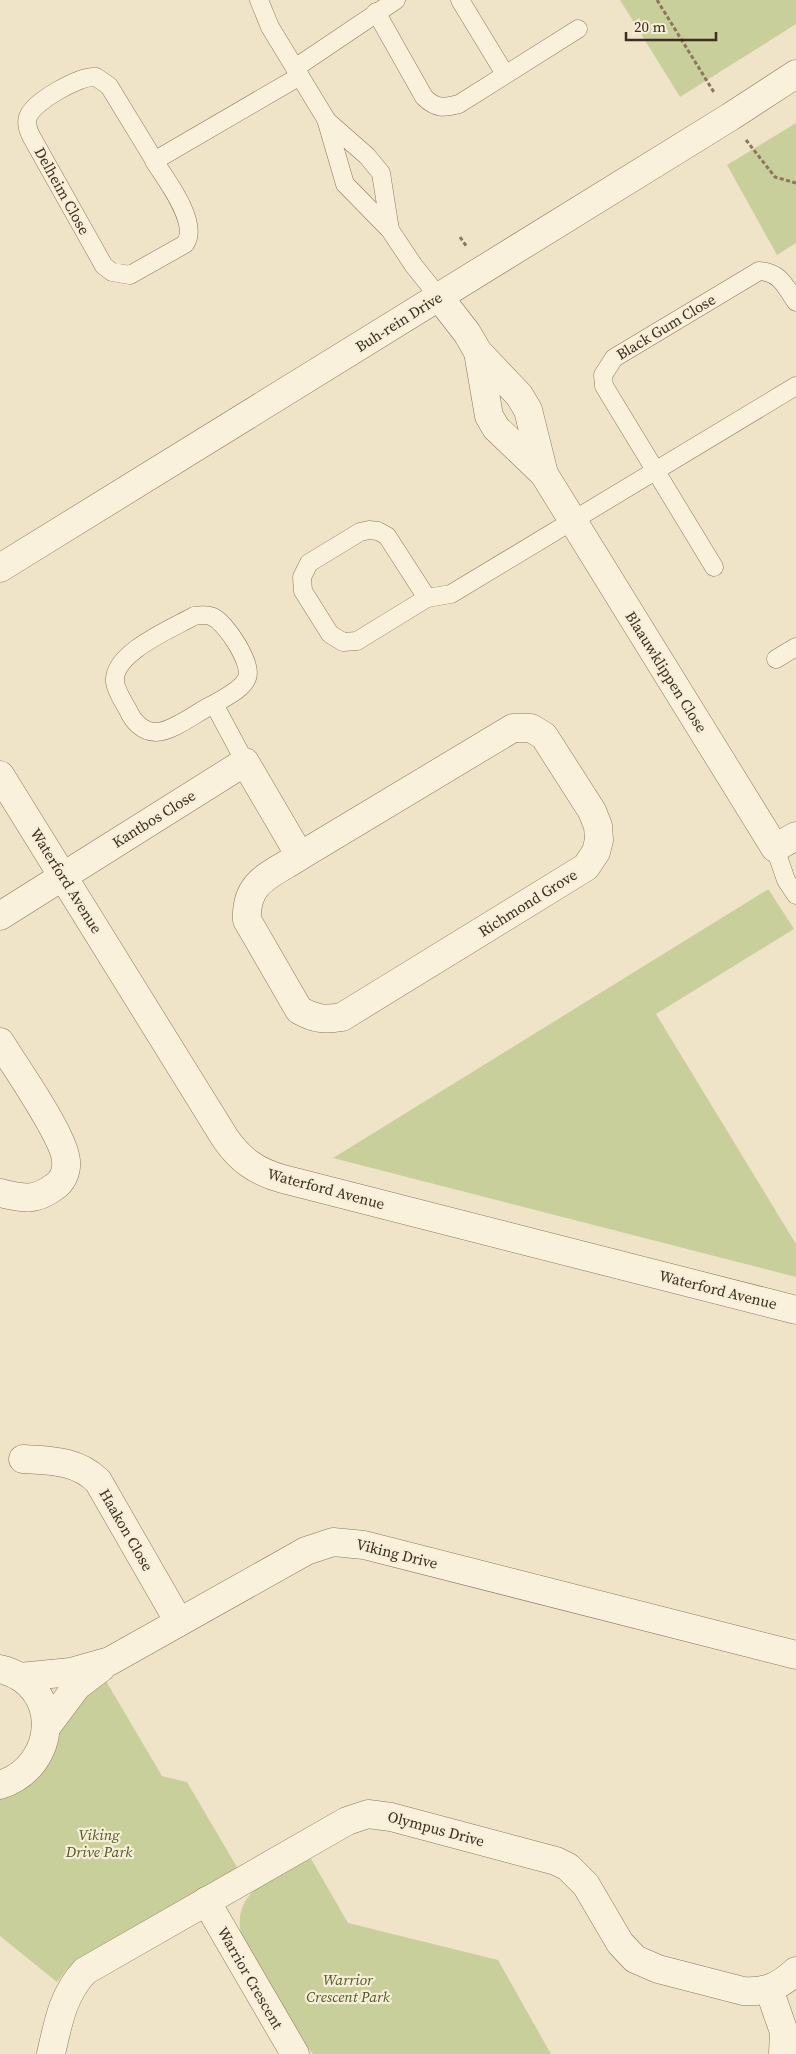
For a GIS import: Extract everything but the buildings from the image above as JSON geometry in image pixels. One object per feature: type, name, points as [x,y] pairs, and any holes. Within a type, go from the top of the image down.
[{"type":"street","name":"Buh-rein Drive","points":[[0,568],[439,298],[796,74]]},
{"type":"street","name":"Blaauwklippen Close","points":[[439,298],[478,352],[518,395],[528,410],[536,437],[538,457],[544,474],[785,842]]},
{"type":"street","name":"Blaauwklippen Close","points":[[478,352],[489,416],[496,428],[544,474]]},
{"type":"street","name":"Richmond Grove","points":[[513,728],[531,728],[544,736],[592,810],[598,826],[599,840],[596,852],[586,867],[342,1017],[323,1020],[312,1018],[299,1010],[247,920],[246,903],[250,893],[260,882],[300,856],[513,728]]},
{"type":"street","points":[[245,762],[300,856]]},
{"type":"street","name":"Kantbos Close","points":[[0,916],[245,762]]},
{"type":"street","name":"Waterford Avenue","points":[[0,775],[225,1138],[243,1160],[255,1169],[283,1179],[796,1310]]},
{"type":"street","points":[[0,1042],[62,1142],[67,1162],[62,1182],[45,1194],[27,1199],[0,1193]]},
{"type":"street","name":"Haakon Close","points":[[23,1459],[70,1463],[85,1470],[98,1481],[178,1622]]},
{"type":"street","name":"Viking Drive","points":[[10,1673],[71,1672],[110,1661],[306,1550],[332,1542],[348,1542],[796,1655]]},
{"type":"street","points":[[47,1726],[77,1686],[110,1661]]},
{"type":"street","points":[[0,1785],[20,1777],[34,1763],[44,1746],[47,1726],[43,1707],[34,1690],[10,1673]]},
{"type":"street","name":"Olympus Drive","points":[[51,2054],[66,1997],[74,1982],[85,1971],[347,1821],[368,1814],[380,1814],[556,1861],[573,1871],[586,1885],[620,1943],[635,1959],[658,1969],[743,1991],[769,1989],[796,1971]]},
{"type":"street","name":"Warrior Crescent","points":[[206,1901],[295,2054]]},
{"type":"street","points":[[769,1989],[784,2032],[783,2054]]},
{"type":"lane","points":[[259,0],[270,27],[326,119],[345,184],[390,230],[414,266],[439,298]]},
{"type":"lane","points":[[156,163],[154,161],[297,72],[376,12],[396,0]]},
{"type":"lane","points":[[460,0],[505,74]]},
{"type":"lane","points":[[376,12],[424,98],[437,107],[443,108],[460,104],[578,29]]},
{"type":"lane","name":"Delheim Close","points":[[96,76],[109,86],[156,163],[186,215],[190,235],[185,244],[135,274],[118,274],[104,266],[31,136],[28,128],[28,115],[38,104],[80,78],[96,76]]},
{"type":"lane","points":[[326,119],[367,156],[381,173],[390,230]]},
{"type":"lane","name":"Black Gum Close","points":[[714,567],[604,386],[603,375],[610,362],[759,271],[770,272],[780,276],[796,302]]},
{"type":"lane","points":[[427,598],[393,543],[387,536],[378,531],[360,532],[309,563],[302,577],[303,591],[330,634],[342,642],[357,641],[427,598],[451,594],[796,386]]},
{"type":"lane","points":[[194,616],[213,617],[228,631],[248,664],[249,670],[245,682],[214,704],[166,730],[156,732],[147,730],[132,719],[118,691],[115,681],[116,673],[125,658],[132,652],[194,616]]},
{"type":"lane","points":[[776,659],[796,647]]},
{"type":"lane","points":[[214,704],[245,762]]},
{"type":"lane","points":[[785,842],[786,880],[796,895]]},
{"type":"path","points":[[657,0],[718,98]]},
{"type":"path","points":[[743,135],[775,177],[796,183]]},
{"type":"path","points":[[460,237],[469,251]]},
{"type":"green space","points":[[620,0],[796,0],[796,24],[680,97]]},
{"type":"green space","points":[[796,123],[796,243],[777,255],[727,165]]},
{"type":"green space","points":[[769,890],[794,929],[656,1014],[796,1244],[796,1277],[333,1158]]},
{"type":"green space","name":"Viking Drive Park","points":[[106,1681],[162,1776],[187,1782],[238,1869],[82,1957],[67,1969],[57,1982],[0,1936],[0,1797],[28,1785],[43,1772],[54,1754],[70,1707],[81,1696]]},
{"type":"green space","name":"Warrior Crescent Park","points":[[310,1857],[348,1923],[498,1960],[551,2054],[313,2054],[303,2042],[241,1933],[240,1918],[243,1905],[250,1894],[260,1885]]}]
